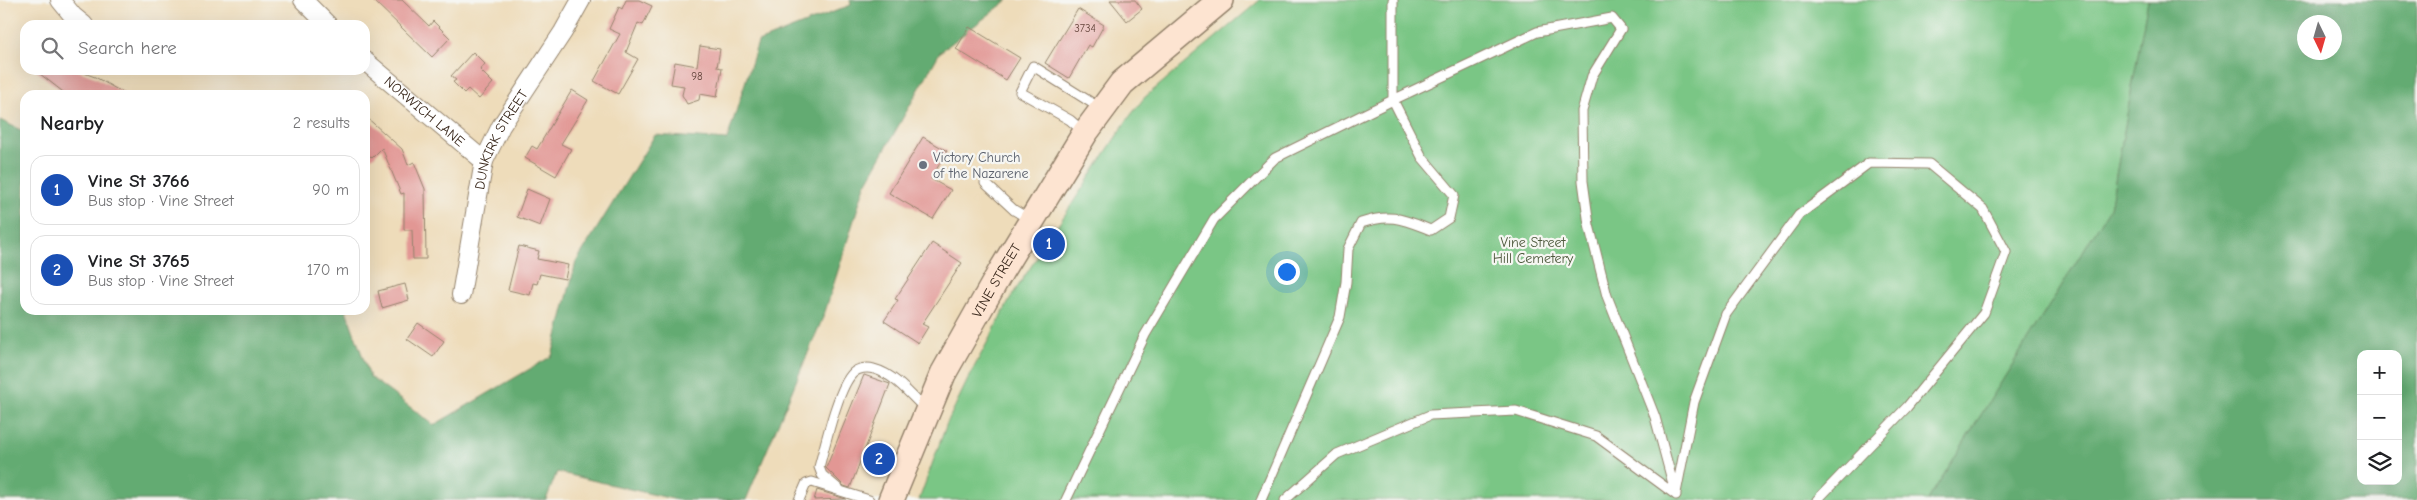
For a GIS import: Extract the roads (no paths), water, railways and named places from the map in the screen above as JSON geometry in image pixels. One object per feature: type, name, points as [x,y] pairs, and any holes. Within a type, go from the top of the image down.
[{"type":"main road","name":"VINE STREET","points":[[891,500],[943,374],[1032,220],[1101,108],[1122,84],[1221,0]]},
{"type":"street","points":[[60,0],[78,20]]},
{"type":"street","points":[[304,0],[323,20]]},
{"type":"street","name":"DUNKIRK STREET","points":[[461,295],[484,161],[501,126],[563,32],[581,0]]},
{"type":"street","name":"NORWICH LANE","points":[[370,65],[484,161]]},
{"type":"lane","points":[[1261,500],[1340,316],[1346,282],[1348,249],[1361,222],[1382,216],[1405,220],[1431,230],[1449,218],[1454,195],[1422,157],[1393,100],[1393,0]]},
{"type":"lane","points":[[1066,500],[1145,335],[1214,219],[1275,158],[1537,32],[1612,18],[1621,29],[1592,76],[1582,111],[1583,181],[1589,226],[1607,296],[1655,417],[1677,497]]},
{"type":"lane","points":[[1085,133],[1070,120],[1020,92],[1033,66],[1101,108]]},
{"type":"lane","points":[[1677,497],[1694,402],[1726,314],[1798,215],[1870,163],[1929,164],[1983,209],[2006,252],[1984,313],[1907,407],[1817,500]]},
{"type":"lane","points":[[985,183],[1014,210],[1032,220]]},
{"type":"lane","points":[[841,491],[822,475],[818,467],[836,408],[852,374],[859,369],[876,369],[890,376],[927,411]]},
{"type":"lane","points":[[1285,500],[1337,454],[1430,415],[1516,412],[1596,436],[1677,497]]},
{"type":"lane","points":[[800,500],[806,484],[812,482],[869,500]]},
{"type":"place","name":"Victory Church of the Nazarene","points":[[923,165]]},
{"type":"place","name":"Vine St 3766","points":[[1049,244]]},
{"type":"place","name":"Vine St 3765","points":[[879,459]]},
{"type":"park label","name":"Vine Street Hill Cemetery","points":[[1533,250]]}]
